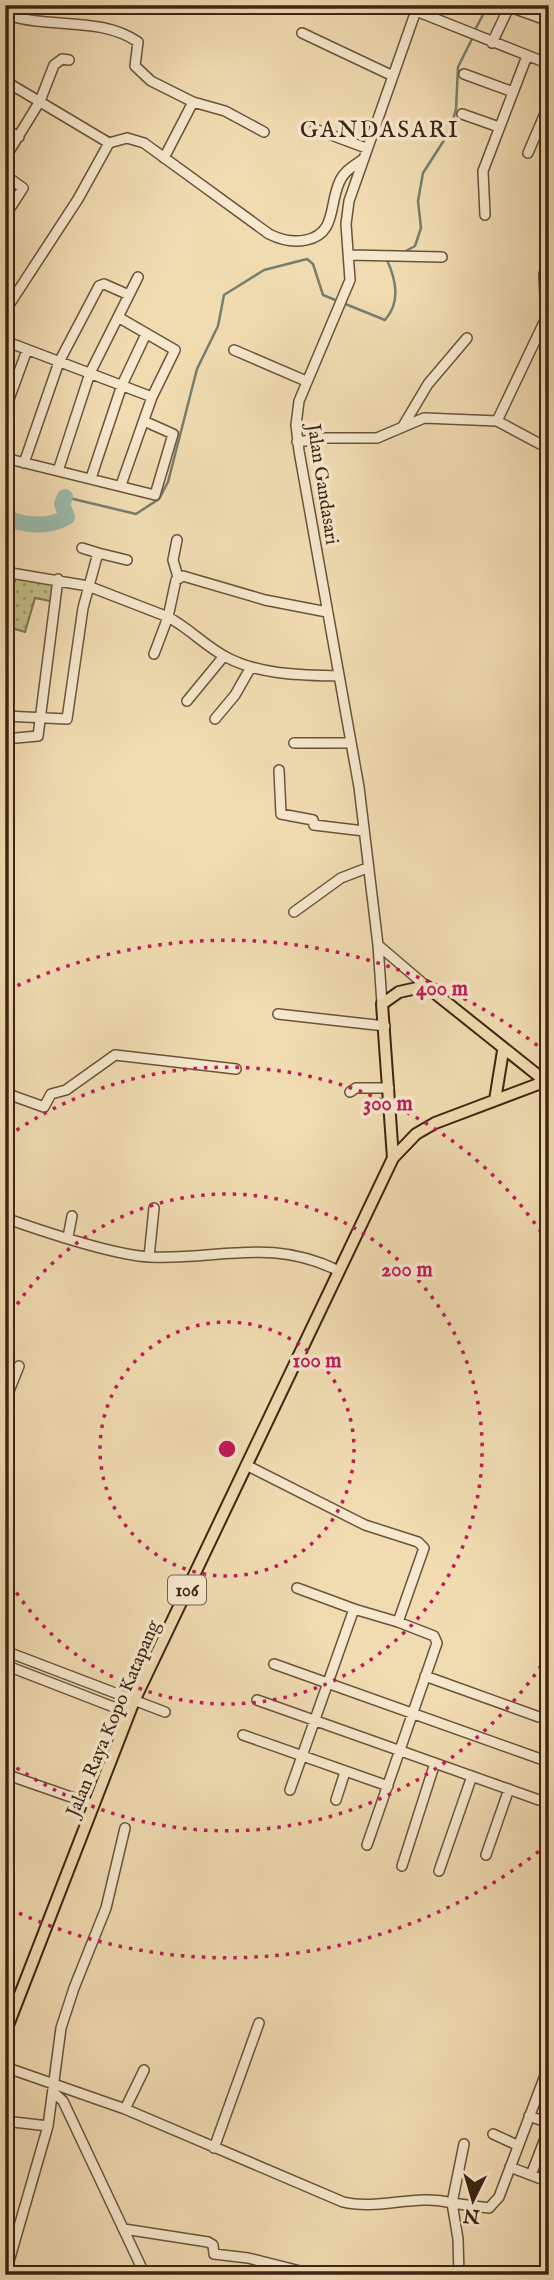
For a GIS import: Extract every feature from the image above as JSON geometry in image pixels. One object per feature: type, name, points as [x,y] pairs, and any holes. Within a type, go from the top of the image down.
[{"type":"main road","points":[[393,1158],[382,1004],[399,992],[426,986],[503,1051],[547,1081]]},
{"type":"main road","points":[[495,1101],[503,1051]]},
{"type":"main road","name":"106","points":[[393,1158],[410,1141],[435,1123],[547,1081]]},
{"type":"main road","points":[[391,1133],[402,1140],[410,1141]]},
{"type":"main road","name":"Jalan Raya Kopo Katapang","points":[[5,2033],[134,1701],[393,1158]]},
{"type":"street","points":[[10,5],[8,15],[23,20],[82,24],[129,36],[139,46],[135,66],[152,80],[193,102],[225,111],[264,132]]},
{"type":"street","points":[[492,43],[510,6],[548,19]]},
{"type":"street","points":[[417,8],[492,43],[549,64]]},
{"type":"street","name":"Jalan Gandasari","points":[[382,1004],[379,945],[364,831],[351,743],[297,442],[296,411],[306,381],[345,296],[350,256],[347,211],[362,160],[417,8]]},
{"type":"street","points":[[302,33],[393,76]]},
{"type":"street","points":[[485,215],[483,171],[527,56]]},
{"type":"street","points":[[5,158],[40,102],[57,61],[69,61]]},
{"type":"street","points":[[464,74],[513,92]]},
{"type":"street","points":[[5,81],[109,143],[133,139],[164,158],[269,234],[292,241],[323,234],[328,227],[340,181],[346,171],[362,160]]},
{"type":"street","points":[[164,158],[193,102]]},
{"type":"street","points":[[528,153],[549,104]]},
{"type":"street","points":[[462,114],[499,127]]},
{"type":"street","points":[[5,129],[19,137]]},
{"type":"street","points":[[315,130],[366,149]]},
{"type":"street","points":[[5,311],[78,199],[109,143]]},
{"type":"street","points":[[5,175],[23,188],[5,216]]},
{"type":"street","points":[[350,256],[442,257]]},
{"type":"street","points":[[497,421],[542,330],[548,308],[544,274],[549,265]]},
{"type":"street","points":[[58,471],[90,373],[138,277]]},
{"type":"street","points":[[5,283],[5,291]]},
{"type":"street","points":[[24,463],[59,362],[99,286],[104,284],[130,295]]},
{"type":"street","points":[[118,317],[176,350],[152,397],[121,485]]},
{"type":"street","points":[[91,478],[122,385],[146,334]]},
{"type":"street","points":[[402,427],[428,384],[467,338]]},
{"type":"street","points":[[5,341],[152,397]]},
{"type":"street","points":[[5,410],[27,350]]},
{"type":"street","points":[[234,350],[306,381]]},
{"type":"street","points":[[297,442],[326,438],[377,438],[424,418],[497,421],[540,444]]},
{"type":"street","points":[[5,458],[156,494],[173,434],[144,421]]},
{"type":"street","points":[[154,654],[178,578],[173,560],[177,540]]},
{"type":"street","points":[[82,548],[127,560]]},
{"type":"street","points":[[5,716],[65,720],[68,717],[88,586],[98,553]]},
{"type":"street","points":[[5,572],[88,586],[167,617],[191,629],[224,656],[251,667],[338,676]]},
{"type":"street","points":[[178,578],[193,576],[265,600],[327,612]]},
{"type":"street","points":[[5,739],[36,738],[58,579]]},
{"type":"street","points":[[187,701],[224,656]]},
{"type":"street","points":[[215,719],[235,695],[251,667]]},
{"type":"street","points":[[294,743],[351,743]]},
{"type":"street","points":[[279,770],[281,814],[313,820],[314,825],[364,831]]},
{"type":"street","points":[[294,912],[341,878],[367,868]]},
{"type":"street","points":[[379,945],[426,986]]},
{"type":"street","points":[[278,1014],[385,1026]]},
{"type":"street","points":[[5,1093],[44,1107],[51,1094],[66,1090],[115,1055],[236,1069]]},
{"type":"street","points":[[350,1092],[356,1088],[389,1088]]},
{"type":"street","points":[[149,1257],[154,1208]]},
{"type":"street","points":[[68,1237],[72,1216]]},
{"type":"street","points":[[5,1218],[149,1257],[277,1252],[303,1255],[339,1271]]},
{"type":"street","points":[[5,1401],[19,1366]]},
{"type":"street","points":[[246,1465],[365,1525],[422,1544],[424,1548],[398,1622]]},
{"type":"street","points":[[297,1588],[398,1622],[436,1639],[368,1845]]},
{"type":"street","points":[[290,1790],[354,1609]]},
{"type":"street","points":[[5,1651],[165,1712]]},
{"type":"street","points":[[274,1664],[549,1762]]},
{"type":"street","points":[[5,1665],[129,1713]]},
{"type":"street","points":[[425,1676],[539,1717]]},
{"type":"street","points":[[257,1700],[539,1800]]},
{"type":"street","points":[[243,1735],[388,1786]]},
{"type":"street","points":[[402,1866],[435,1763]]},
{"type":"street","points":[[336,1800],[345,1772]]},
{"type":"street","points":[[5,1774],[94,1805]]},
{"type":"street","points":[[439,1871],[472,1776]]},
{"type":"street","points":[[486,1855],[509,1789]]},
{"type":"street","points":[[5,2275],[45,2126],[53,2088],[57,2048],[68,2006],[109,1898],[125,1828]]},
{"type":"street","points":[[214,2148],[258,2023]]},
{"type":"street","points":[[5,2067],[53,2088],[125,2109],[351,2204],[425,2199],[489,2208],[499,2197],[549,2065]]},
{"type":"street","points":[[125,2109],[144,2070]]},
{"type":"street","points":[[53,2088],[63,2101],[145,2275]]},
{"type":"street","points":[[529,2116],[549,2125],[547,2139],[531,2175]]},
{"type":"street","points":[[5,2120],[45,2126]]},
{"type":"street","points":[[493,2134],[517,2146]]},
{"type":"street","points":[[459,2275],[452,2203],[464,2144]]},
{"type":"street","points":[[510,2167],[549,2182]]},
{"type":"street","points":[[124,2229],[208,2242],[214,2253],[248,2258],[316,2275]]},
{"type":"shaded area","points":[[16,577],[54,585],[55,602],[35,598],[25,632],[5,626],[5,614]]},
{"type":"waterway","points":[[475,30],[488,5]]},
{"type":"waterway","points":[[65,497],[136,514],[159,499],[168,482],[197,369],[218,326],[224,295],[264,270],[307,259],[313,264],[323,295],[385,320],[395,298],[393,275],[387,260],[391,251],[404,252],[415,246],[421,228],[418,201],[423,173],[450,131],[456,109],[458,67],[473,37]]},
{"type":"waterway","points":[[5,517],[36,524],[60,521],[67,517],[62,504],[65,497]]},
{"type":"district","name":"GANDASARI","points":[[380,129]]}]
